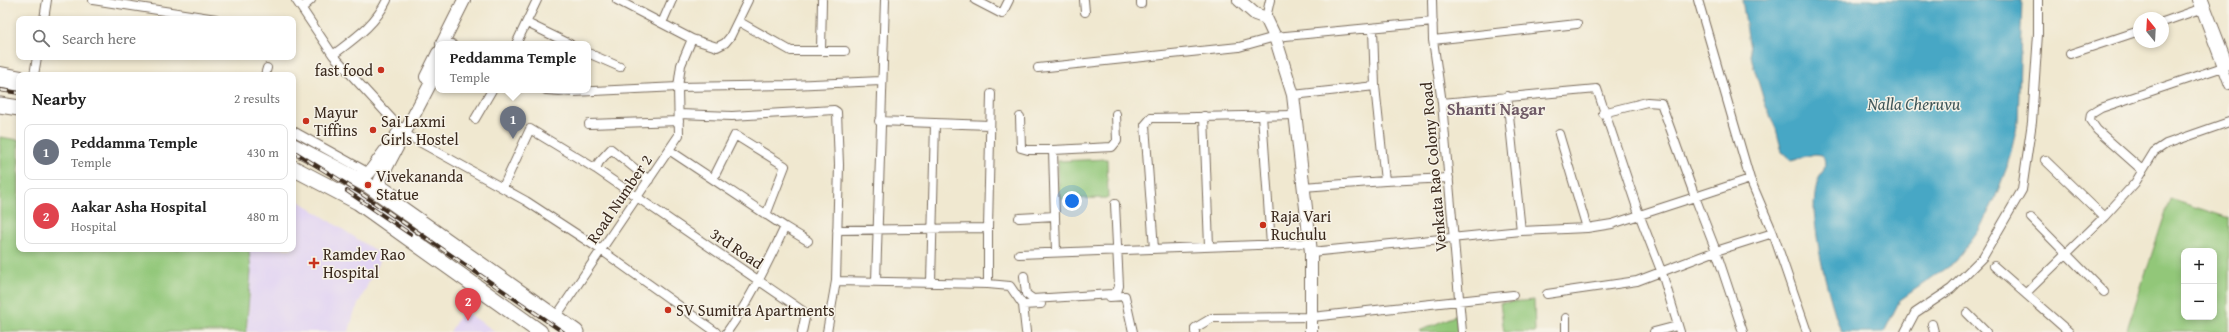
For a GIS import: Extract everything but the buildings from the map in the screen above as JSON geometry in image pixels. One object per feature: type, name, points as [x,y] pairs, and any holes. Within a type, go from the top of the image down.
[{"type":"highway","points":[[0,80],[16,83]]},
{"type":"highway","points":[[0,105],[16,108]]},
{"type":"highway","points":[[296,147],[362,176],[368,185],[576,332]]},
{"type":"highway","points":[[296,170],[358,202],[540,332]]},
{"type":"street","points":[[44,16],[47,0]]},
{"type":"street","points":[[93,0],[197,16]]},
{"type":"street","points":[[296,0],[333,54],[403,131],[503,187],[601,250],[716,332]]},
{"type":"street","points":[[302,8],[311,0]]},
{"type":"street","points":[[333,54],[370,27],[380,14],[387,0]]},
{"type":"street","points":[[518,41],[537,0]]},
{"type":"street","points":[[617,0],[692,39],[717,46],[725,43],[748,0]]},
{"type":"street","points":[[662,23],[672,0]]},
{"type":"street","points":[[821,51],[822,0]]},
{"type":"street","points":[[876,281],[879,121],[885,0]]},
{"type":"street","points":[[974,0],[1002,14],[1009,0]]},
{"type":"street","points":[[1084,0],[1085,12]]},
{"type":"street","points":[[1239,0],[1255,14],[1266,18]]},
{"type":"street","points":[[1270,0],[1266,18],[1275,37],[1293,95],[1296,115],[1310,248],[1311,332]]},
{"type":"street","name":"Venkata Rao Colony Road","points":[[1432,0],[1433,40],[1442,103],[1462,332]]},
{"type":"street","points":[[1698,0],[1750,179],[1772,233],[1807,332]]},
{"type":"street","points":[[1905,332],[1915,313],[1951,289],[1983,258],[2022,190],[2032,122],[2038,34],[2038,0]]},
{"type":"street","points":[[2197,0],[2226,66]]},
{"type":"street","points":[[2204,0],[2226,66],[2229,85]]},
{"type":"street","points":[[452,41],[464,1]]},
{"type":"street","points":[[444,41],[464,1]]},
{"type":"street","points":[[2169,20],[2200,9]]},
{"type":"street","points":[[738,21],[791,51],[845,51]]},
{"type":"street","points":[[1038,68],[1239,47],[1256,44],[1275,37],[1373,29],[1433,22]]},
{"type":"street","points":[[527,23],[564,41]]},
{"type":"street","points":[[1433,40],[1577,24]]},
{"type":"street","points":[[1373,29],[1375,86],[1385,181]]},
{"type":"street","points":[[2070,54],[2133,33]]},
{"type":"street","name":"Road Number 2","points":[[555,318],[679,135],[678,87],[681,65],[692,39]]},
{"type":"street","points":[[591,54],[620,67]]},
{"type":"street","points":[[34,72],[36,60]]},
{"type":"street","points":[[435,60],[380,180],[382,186],[431,221],[437,227],[437,234]]},
{"type":"street","points":[[2142,170],[2097,130],[2090,120],[2091,114],[2101,108],[2226,66]]},
{"type":"street","points":[[0,71],[16,74]]},
{"type":"street","points":[[296,133],[362,176],[403,131],[435,74]]},
{"type":"street","points":[[591,91],[881,81]]},
{"type":"street","points":[[1293,95],[1375,86]]},
{"type":"street","points":[[1442,103],[1597,89],[1603,113],[1639,214],[1662,272],[1678,329],[1654,332]]},
{"type":"street","points":[[475,119],[490,93]]},
{"type":"street","points":[[988,284],[991,94]]},
{"type":"street","points":[[1507,96],[1521,231]]},
{"type":"street","points":[[1603,113],[1647,102],[1661,103],[1716,251],[1743,332]]},
{"type":"street","points":[[589,124],[679,117],[727,117],[836,111],[838,118],[839,165],[836,230],[836,281],[827,332]]},
{"type":"street","points":[[1020,117],[1021,148],[1028,150],[1053,150],[1112,147],[1117,141],[1116,114]]},
{"type":"street","points":[[1262,115],[1271,245]]},
{"type":"street","points":[[1154,249],[1145,126],[1151,118],[1296,115]]},
{"type":"street","points":[[1204,116],[1209,246]]},
{"type":"street","points":[[879,121],[935,124],[990,124]]},
{"type":"street","points":[[2026,293],[2104,217],[2135,182],[2154,152],[2166,144],[2229,122]]},
{"type":"street","points":[[931,282],[935,124]]},
{"type":"street","name":"3rd Road","points":[[503,187],[530,129],[596,169],[803,311],[805,318],[802,332]]},
{"type":"street","points":[[1559,134],[1587,228]]},
{"type":"street","points":[[713,179],[735,135],[785,166],[766,215]]},
{"type":"street","points":[[596,169],[599,162],[611,148],[649,180]]},
{"type":"street","points":[[670,150],[766,215],[808,241]]},
{"type":"street","points":[[1053,150],[1056,252]]},
{"type":"street","points":[[2045,160],[2104,217]]},
{"type":"street","points":[[1303,187],[1449,178]]},
{"type":"street","points":[[1019,254],[1209,246],[1271,245],[1310,248],[1454,238],[1521,231],[1587,228],[1612,224],[1750,179]]},
{"type":"street","points":[[1024,276],[1026,294],[1033,299],[1112,294],[1119,290],[1115,204]]},
{"type":"street","points":[[1019,218],[1055,216]]},
{"type":"street","points":[[2031,218],[2104,292]]},
{"type":"street","points":[[727,332],[746,306],[785,227]]},
{"type":"street","points":[[836,230],[988,228]]},
{"type":"street","points":[[1547,294],[1611,286],[1637,281],[1716,251],[1772,233]]},
{"type":"street","points":[[1994,266],[2026,293],[2066,331]]},
{"type":"street","points":[[836,281],[931,282],[1010,286],[1023,305],[1026,332]]},
{"type":"street","points":[[1195,332],[1195,328],[1212,318],[1312,317],[1513,295]]},
{"type":"street","points":[[1023,305],[1125,296],[1133,332]]},
{"type":"street","points":[[1967,313],[1986,332]]},
{"type":"street","points":[[1566,318],[1566,332]]},
{"type":"street","points":[[1932,324],[1934,332]]},
{"type":"shaded area","name":"Ramdev Rao Hospital","points":[[296,199],[382,255],[354,313],[349,332],[247,332],[251,272],[249,252],[296,252]]},
{"type":"shaded area","points":[[463,310],[496,332],[450,332]]},
{"type":"green space","points":[[0,137],[16,140],[16,252],[249,252],[251,272],[246,332],[0,332]]},
{"type":"green space","points":[[1107,159],[1108,198],[1059,199],[1058,161]]},
{"type":"green space","points":[[2170,199],[2229,218],[2229,332],[2126,332]]},
{"type":"green space","points":[[1534,300],[1535,332],[1504,332],[1500,303]]},
{"type":"green space","points":[[1457,315],[1458,332],[1419,331]]},
{"type":"water","name":"Nalla Cheruvu","points":[[1742,0],[2022,0],[2018,122],[2007,167],[1994,201],[1978,232],[1956,261],[1900,300],[1884,332],[1842,332],[1840,329],[1823,270],[1814,210],[1816,186],[1825,166],[1824,159],[1822,155],[1815,154],[1791,160],[1782,152],[1776,129],[1765,104],[1752,61]]},
{"type":"railway","points":[[0,90],[16,93]]},
{"type":"railway","points":[[296,153],[362,194],[563,332]]},
{"type":"railway","points":[[347,191],[410,234]]},
{"type":"place","name":"fast food","points":[[381,70]]},
{"type":"place","name":"Mayur Tiffins","points":[[306,121]]},
{"type":"place","name":"Sai Laxmi Girls Hostel","points":[[373,130]]},
{"type":"place","name":"Peddamma Temple","points":[[513,139]]},
{"type":"place","name":"Vivekananda Statue","points":[[368,185]]},
{"type":"place","name":"Raja Vari Ruchulu","points":[[1263,225]]},
{"type":"place","name":"Ramdev Rao Hospital","points":[[314,263]]},
{"type":"place","name":"SV Sumitra Apartments","points":[[668,310]]},
{"type":"place","name":"Aakar Asha Hospital","points":[[468,321]]},
{"type":"district","name":"Shanti Nagar","points":[[1496,109]]}]
